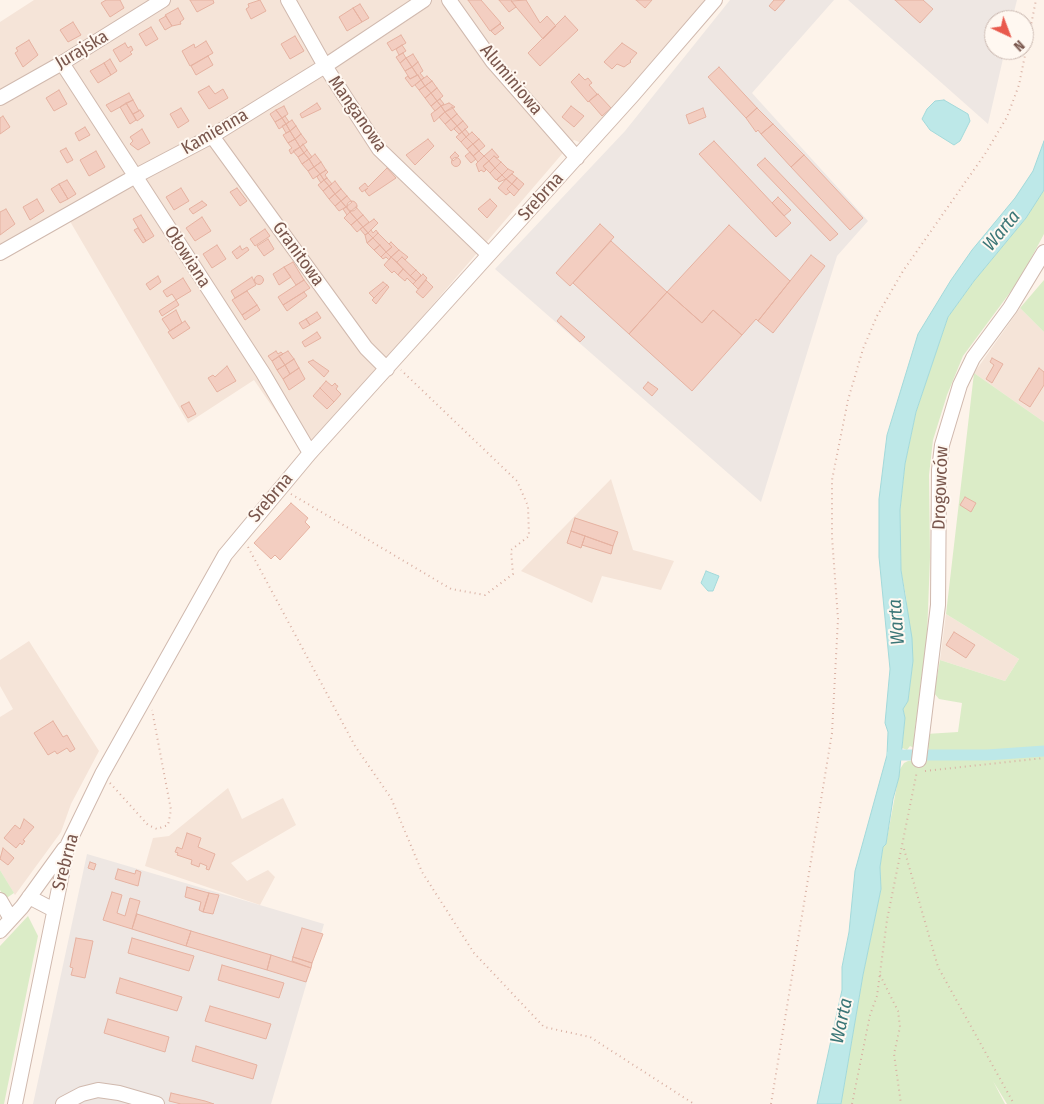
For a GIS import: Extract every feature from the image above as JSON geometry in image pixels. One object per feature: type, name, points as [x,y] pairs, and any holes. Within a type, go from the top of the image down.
[{"type":"street","name":"Jurajska","points":[[0,98],[62,63],[163,0]]},
{"type":"street","name":"Manganowa","points":[[288,0],[325,66],[379,149],[488,254]]},
{"type":"street","name":"Kamienna","points":[[0,253],[134,176],[212,136],[325,66],[424,0]]},
{"type":"street","name":"Aluminiowa","points":[[449,0],[493,62],[577,158]]},
{"type":"street","name":"Srebrna","points":[[15,1104],[68,844],[102,774],[225,555],[310,453],[488,254],[577,158],[715,0]]},
{"type":"street","name":"Ołowiana","points":[[62,63],[257,365],[310,453]]},
{"type":"street","name":"Granitowa","points":[[212,136],[366,348],[387,369]]},
{"type":"street","name":"Drogowców","points":[[918,761],[938,605],[939,470],[942,445],[960,385],[973,358],[1010,308],[1044,252]]},
{"type":"street","points":[[0,931],[29,897],[68,844]]},
{"type":"street","points":[[29,897],[54,910]]},
{"type":"street","points":[[0,900],[11,919]]},
{"type":"street","points":[[63,1104],[82,1094],[98,1090],[119,1093],[157,1104]]},
{"type":"path","points":[[771,1104],[826,779],[832,733],[838,619],[832,537],[832,480],[848,400],[863,349],[877,316],[903,270],[985,154],[1007,117],[1019,85],[1036,0]]},
{"type":"path","points":[[280,488],[451,589],[485,595],[513,574],[511,550],[529,536],[528,506],[517,482],[400,369],[387,369]]},
{"type":"path","points":[[241,534],[355,746],[390,798],[422,872],[474,953],[544,1028],[590,1037],[694,1104]]},
{"type":"path","points":[[102,774],[148,825],[157,829],[168,825],[171,810],[153,720],[150,686]]},
{"type":"path","points":[[852,1104],[880,975],[887,920],[904,847],[918,761],[1044,758]]},
{"type":"path","points":[[904,847],[938,967],[1014,1104]]},
{"type":"path","points":[[880,975],[898,1011],[900,1027],[894,1054],[902,1104]]},
{"type":"shaded area","points":[[34,0],[705,0],[584,144],[574,140],[393,351],[302,450],[254,380],[188,423],[64,211],[0,248],[0,22]]},
{"type":"shaded area","points":[[730,0],[834,0],[752,93],[868,221],[837,256],[761,502],[495,269],[625,131]]},
{"type":"shaded area","points":[[848,0],[1017,0],[1014,10],[984,10],[984,60],[1003,60],[988,124]]},
{"type":"shaded area","points":[[1020,308],[1044,332],[1044,422],[974,373]]},
{"type":"shaded area","points":[[611,479],[633,550],[674,561],[661,590],[602,576],[592,603],[521,571]]},
{"type":"shaded area","points":[[946,614],[1019,659],[1005,681],[940,660]]},
{"type":"shaded area","points":[[29,641],[99,751],[71,804],[61,832],[15,895],[0,870],[0,717],[13,709],[0,686],[0,660]]},
{"type":"shaded area","points":[[228,788],[242,819],[283,798],[296,825],[231,863],[247,881],[268,870],[275,877],[260,905],[145,866],[153,838],[169,836]]},
{"type":"shaded area","points":[[87,854],[324,924],[271,1104],[33,1104]]},
{"type":"green space","points":[[1044,190],[1044,234],[1020,279],[963,356],[947,395],[933,440],[929,475],[930,557],[927,636],[914,737],[916,738],[914,748],[910,746],[907,750],[902,748],[905,718],[903,709],[908,701],[913,661],[901,570],[900,510],[905,464],[916,412],[948,317],[974,281],[1026,218]]},
{"type":"green space","points":[[1044,280],[1044,332],[1020,308]]},
{"type":"green space","points":[[974,373],[1044,422],[1044,1104],[1007,1104],[993,1081],[1005,1104],[841,1104],[863,975],[881,889],[880,867],[883,847],[886,844],[900,769],[908,761],[930,759],[926,734],[958,732],[962,703],[939,699],[934,693],[940,660],[1005,681],[1019,659],[946,614]]},
{"type":"green space","points":[[0,870],[14,893],[5,899],[0,890]]},
{"type":"green space","points":[[28,916],[38,936],[4,1104],[0,1104],[0,946]]},
{"type":"water","points":[[944,100],[968,114],[970,121],[960,141],[954,145],[930,130],[922,119],[927,109],[935,101]]},
{"type":"water","name":"Warta","points":[[1044,141],[1044,190],[1026,218],[974,281],[948,317],[916,412],[905,464],[900,510],[901,570],[912,638],[913,661],[908,701],[903,709],[905,718],[899,777],[893,799],[886,844],[883,847],[880,867],[881,889],[863,975],[841,1104],[817,1104],[842,990],[842,967],[849,932],[855,871],[887,755],[888,732],[885,723],[890,669],[879,557],[879,499],[887,435],[918,334],[972,250],[1015,198],[1033,171]]},
{"type":"water","points":[[706,571],[719,576],[713,591],[708,591],[701,583]]},
{"type":"building","points":[[106,0],[120,0],[124,8],[110,17],[101,3]]},
{"type":"building","points":[[190,0],[213,0],[214,3],[197,12]]},
{"type":"building","points":[[260,0],[266,11],[251,19],[246,9],[249,7],[248,4]]},
{"type":"building","points":[[468,0],[481,0],[501,23],[490,31]]},
{"type":"building","points":[[499,0],[511,0],[516,7],[509,12]]},
{"type":"building","points":[[526,0],[540,23],[547,16],[556,26],[543,39],[511,1]]},
{"type":"building","points":[[636,0],[652,0],[645,8]]},
{"type":"building","points":[[774,0],[785,0],[775,11],[769,6]]},
{"type":"building","points":[[895,0],[923,0],[933,9],[920,23]]},
{"type":"building","points":[[360,4],[369,18],[362,22],[353,8]]},
{"type":"building","points":[[178,8],[184,19],[180,22],[181,24],[172,26],[165,15]]},
{"type":"building","points":[[353,8],[362,22],[347,31],[339,17]]},
{"type":"building","points":[[166,16],[172,26],[165,30],[159,20]]},
{"type":"building","points":[[565,16],[578,30],[540,66],[528,53]]},
{"type":"building","points":[[73,22],[81,35],[68,42],[60,30]]},
{"type":"building","points":[[500,24],[504,28],[495,35],[491,31]]},
{"type":"building","points":[[151,27],[158,39],[146,46],[139,34]]},
{"type":"building","points":[[401,35],[406,43],[392,51],[387,43]]},
{"type":"building","points":[[295,36],[304,51],[290,59],[281,44]]},
{"type":"building","points":[[29,40],[38,55],[23,67],[15,53],[18,51],[16,48]]},
{"type":"building","points":[[206,41],[213,53],[190,66],[182,51],[194,44],[195,48]]},
{"type":"building","points":[[125,43],[128,48],[131,46],[133,50],[130,52],[132,54],[120,62],[113,50]]},
{"type":"building","points":[[622,43],[637,53],[631,62],[624,67],[617,64],[612,69],[604,62]]},
{"type":"building","points":[[402,45],[406,51],[399,55],[396,49]]},
{"type":"building","points":[[403,53],[406,58],[400,63],[396,57]]},
{"type":"building","points":[[413,54],[418,62],[412,67],[406,58]]},
{"type":"building","points":[[208,56],[213,65],[196,75],[191,66]]},
{"type":"building","points":[[406,58],[412,67],[405,71],[400,63]]},
{"type":"building","points":[[110,59],[117,71],[111,75],[104,63]]},
{"type":"building","points":[[418,62],[423,71],[420,73],[424,78],[421,80],[412,67]]},
{"type":"building","points":[[104,63],[111,75],[98,83],[90,71]]},
{"type":"building","points":[[412,67],[417,75],[410,79],[405,71]]},
{"type":"building","points":[[719,67],[757,108],[746,118],[708,77]]},
{"type":"building","points":[[579,74],[585,80],[588,78],[592,83],[589,85],[597,94],[588,102],[571,82]]},
{"type":"building","points":[[418,75],[421,80],[412,87],[405,78],[408,76],[410,79]]},
{"type":"building","points":[[427,76],[432,81],[425,86],[421,80]]},
{"type":"building","points":[[421,80],[425,86],[419,90],[415,85]]},
{"type":"building","points":[[432,81],[437,88],[431,93],[425,86]]},
{"type":"building","points":[[209,86],[215,94],[223,89],[228,98],[209,109],[198,92]]},
{"type":"building","points":[[425,86],[431,93],[425,98],[419,90]]},
{"type":"building","points":[[437,88],[443,96],[437,101],[431,93]]},
{"type":"building","points":[[59,90],[67,104],[54,111],[46,98]]},
{"type":"building","points":[[129,93],[133,100],[111,112],[106,105]]},
{"type":"building","points":[[431,93],[437,101],[431,106],[425,98]]},
{"type":"building","points":[[598,94],[611,108],[602,116],[589,101]]},
{"type":"building","points":[[440,99],[444,104],[441,106],[437,101]]},
{"type":"building","points":[[133,100],[139,111],[133,114],[126,103]]},
{"type":"building","points":[[437,101],[441,106],[435,111],[431,106]]},
{"type":"building","points":[[126,103],[136,120],[130,124],[120,107]]},
{"type":"building","points":[[317,103],[321,109],[302,118],[300,114]]},
{"type":"building","points":[[449,103],[455,107],[445,112],[441,106]]},
{"type":"building","points":[[284,106],[288,114],[282,118],[276,110]]},
{"type":"building","points":[[441,106],[445,112],[434,122],[431,114]]},
{"type":"building","points":[[571,106],[584,116],[574,127],[562,117]]},
{"type":"building","points":[[452,107],[457,114],[451,119],[445,112]]},
{"type":"building","points":[[181,108],[189,121],[178,128],[170,114]]},
{"type":"building","points":[[703,108],[706,117],[689,124],[686,115]]},
{"type":"building","points":[[757,108],[773,124],[761,134],[758,130],[756,132],[746,118]]},
{"type":"building","points":[[140,110],[144,116],[137,121],[133,114]]},
{"type":"building","points":[[276,110],[282,118],[275,122],[270,114]]},
{"type":"building","points":[[445,112],[451,119],[445,124],[439,117]]},
{"type":"building","points":[[457,114],[463,121],[457,126],[451,119]]},
{"type":"building","points":[[3,116],[10,127],[0,134],[0,118]]},
{"type":"building","points":[[285,116],[289,122],[286,124],[282,118]]},
{"type":"building","points":[[282,118],[286,124],[279,129],[275,122]]},
{"type":"building","points":[[451,119],[457,126],[451,131],[445,124]]},
{"type":"building","points":[[292,120],[296,126],[290,131],[286,124]]},
{"type":"building","points":[[463,121],[468,127],[462,132],[457,126]]},
{"type":"building","points":[[286,124],[290,131],[286,133],[282,126]]},
{"type":"building","points":[[773,124],[804,155],[791,167],[761,134]]},
{"type":"building","points":[[296,126],[301,134],[295,139],[290,131]]},
{"type":"building","points":[[457,126],[462,132],[459,134],[454,129]]},
{"type":"building","points":[[85,127],[90,135],[79,141],[75,133]]},
{"type":"building","points":[[142,129],[150,143],[138,150],[130,144],[133,141],[130,137]]},
{"type":"building","points":[[465,129],[469,134],[466,137],[462,132]]},
{"type":"building","points":[[290,131],[295,139],[288,143],[283,135]]},
{"type":"building","points":[[462,132],[466,137],[461,142],[456,137]]},
{"type":"building","points":[[472,132],[479,139],[473,144],[466,137]]},
{"type":"building","points":[[301,134],[307,142],[300,147],[295,139]]},
{"type":"building","points":[[466,137],[473,144],[467,149],[461,142]]},
{"type":"building","points":[[295,139],[300,147],[291,154],[289,150],[292,148],[288,143]]},
{"type":"building","points":[[428,139],[434,146],[415,165],[406,155]]},
{"type":"building","points":[[479,139],[485,146],[479,151],[473,144]]},
{"type":"building","points":[[714,141],[791,223],[776,237],[699,154]]},
{"type":"building","points":[[303,144],[307,150],[304,153],[300,147]]},
{"type":"building","points":[[473,144],[479,151],[473,156],[467,149]]},
{"type":"building","points":[[300,147],[304,153],[298,157],[293,151]]},
{"type":"building","points":[[66,148],[73,160],[67,163],[60,151]]},
{"type":"building","points":[[492,149],[499,157],[494,156],[489,161],[484,156]]},
{"type":"building","points":[[307,150],[312,157],[309,159],[304,153]]},
{"type":"building","points":[[96,151],[105,167],[89,176],[80,160]]},
{"type":"building","points":[[479,151],[484,156],[478,162],[473,156]]},
{"type":"building","points":[[455,152],[459,156],[453,161],[450,157]]},
{"type":"building","points":[[470,152],[476,159],[471,163],[465,156]]},
{"type":"building","points":[[304,153],[309,159],[302,164],[298,157]]},
{"type":"building","points":[[315,154],[321,162],[314,167],[309,159]]},
{"type":"building","points":[[804,155],[863,218],[850,230],[791,167]]},
{"type":"building","points":[[484,156],[489,161],[483,166],[486,170],[479,172],[476,164]]},
{"type":"building","points":[[494,156],[501,162],[495,168],[489,161]]},
{"type":"building","points":[[456,158],[460,162],[456,166],[452,162]]},
{"type":"building","points":[[765,158],[838,234],[830,241],[757,165]]},
{"type":"building","points":[[309,159],[314,167],[308,171],[302,164]]},
{"type":"building","points":[[489,161],[495,168],[490,173],[483,166]]},
{"type":"building","points":[[321,162],[326,170],[320,174],[314,167]]},
{"type":"building","points":[[501,162],[508,169],[502,175],[495,168]]},
{"type":"building","points":[[314,167],[320,174],[313,179],[308,171]]},
{"type":"building","points":[[387,168],[396,178],[369,196],[365,191],[368,188],[362,192],[359,188],[365,183],[368,187]]},
{"type":"building","points":[[495,168],[502,175],[496,180],[490,173]]},
{"type":"building","points":[[508,169],[514,172],[506,179],[502,175]]},
{"type":"building","points":[[326,170],[328,172],[325,175],[327,178],[324,180],[320,174]]},
{"type":"building","points":[[320,174],[324,180],[321,183],[317,177]]},
{"type":"building","points":[[512,174],[517,178],[512,184],[506,179]]},
{"type":"building","points":[[502,175],[506,179],[499,182],[497,180]]},
{"type":"building","points":[[327,178],[332,184],[329,186],[324,180]]},
{"type":"building","points":[[517,178],[524,184],[519,190],[512,184]]},
{"type":"building","points":[[506,179],[512,184],[507,189],[510,192],[506,195],[498,188]]},
{"type":"building","points":[[67,180],[76,194],[68,199],[59,184]]},
{"type":"building","points":[[324,180],[329,186],[323,191],[318,185]]},
{"type":"building","points":[[335,181],[341,189],[335,194],[329,186]]},
{"type":"building","points":[[59,184],[68,199],[60,203],[51,189]]},
{"type":"building","points":[[512,184],[519,190],[514,196],[507,189]]},
{"type":"building","points":[[329,186],[335,194],[329,199],[323,191]]},
{"type":"building","points":[[181,188],[189,201],[174,210],[166,197]]},
{"type":"building","points":[[237,188],[247,201],[240,206],[230,192]]},
{"type":"building","points":[[341,189],[347,196],[341,201],[335,194]]},
{"type":"building","points":[[335,194],[341,201],[335,206],[329,199]]},
{"type":"building","points":[[347,196],[352,202],[346,207],[341,201]]},
{"type":"building","points":[[778,197],[791,210],[784,216],[772,203]]},
{"type":"building","points":[[37,199],[44,211],[30,220],[23,207]]},
{"type":"building","points":[[490,199],[497,206],[487,218],[478,209]]},
{"type":"building","points":[[202,201],[207,205],[193,214],[189,209]]},
{"type":"building","points":[[341,201],[346,207],[339,211],[335,206]]},
{"type":"building","points":[[352,201],[357,206],[352,211],[347,206]]},
{"type":"building","points":[[346,207],[350,212],[347,215],[343,209]]},
{"type":"building","points":[[356,207],[363,215],[357,220],[350,212]]},
{"type":"building","points":[[6,209],[15,224],[0,235],[0,212]]},
{"type":"building","points":[[350,212],[357,220],[351,225],[344,218]]},
{"type":"building","points":[[141,215],[154,236],[146,241],[133,219]]},
{"type":"building","points":[[363,215],[369,222],[363,227],[357,220]]},
{"type":"building","points":[[202,217],[211,231],[195,241],[186,228]]},
{"type":"building","points":[[374,219],[378,223],[368,233],[363,227]]},
{"type":"building","points":[[357,220],[363,227],[357,232],[351,225]]},
{"type":"building","points":[[600,224],[614,237],[570,286],[556,273]]},
{"type":"building","points":[[729,225],[790,281],[758,321],[756,319],[742,335],[713,310],[702,323],[667,292]]},
{"type":"building","points":[[363,227],[368,233],[365,235],[360,229]]},
{"type":"building","points":[[138,228],[146,241],[143,243],[134,230]]},
{"type":"building","points":[[265,229],[270,236],[255,246],[250,239]]},
{"type":"building","points":[[371,230],[373,233],[376,230],[378,233],[373,238],[368,233]]},
{"type":"building","points":[[368,233],[373,238],[367,243],[365,235]]},
{"type":"building","points":[[378,233],[392,247],[386,252],[373,238]]},
{"type":"building","points":[[373,238],[380,245],[374,250],[367,243]]},
{"type":"building","points":[[268,239],[274,249],[264,256],[257,246]]},
{"type":"building","points":[[611,241],[667,292],[629,334],[573,283]]},
{"type":"building","points":[[391,242],[399,250],[391,257],[386,252],[392,247],[389,244]]},
{"type":"building","points":[[217,245],[226,259],[212,268],[203,254]]},
{"type":"building","points":[[380,245],[386,252],[381,257],[374,250]]},
{"type":"building","points":[[240,246],[242,250],[247,247],[249,250],[237,259],[232,252]]},
{"type":"building","points":[[399,250],[408,257],[405,260],[402,257],[397,262],[391,257]]},
{"type":"building","points":[[386,252],[391,257],[389,260],[386,257],[383,259],[381,257]]},
{"type":"building","points":[[811,255],[825,266],[773,333],[758,321]]},
{"type":"building","points":[[391,257],[403,269],[398,275],[394,271],[392,273],[384,265]]},
{"type":"building","points":[[402,257],[416,270],[410,276],[397,262]]},
{"type":"building","points":[[293,262],[304,280],[296,285],[284,267]]},
{"type":"building","points":[[284,267],[291,277],[279,285],[273,274]]},
{"type":"building","points":[[403,269],[416,281],[413,284],[407,278],[405,281],[398,275]]},
{"type":"building","points":[[416,270],[421,275],[416,281],[410,276]]},
{"type":"building","points":[[423,274],[427,278],[418,289],[413,284]]},
{"type":"building","points":[[158,276],[161,282],[150,290],[146,284]]},
{"type":"building","points":[[259,276],[263,280],[259,284],[255,280]]},
{"type":"building","points":[[252,277],[256,285],[235,298],[231,291]]},
{"type":"building","points":[[183,278],[191,291],[176,300],[172,294],[167,297],[163,291]]},
{"type":"building","points":[[304,280],[310,288],[283,305],[278,297]]},
{"type":"building","points":[[426,280],[433,287],[423,298],[416,292]]},
{"type":"building","points":[[383,282],[387,285],[374,298],[369,293]]},
{"type":"building","points":[[387,285],[389,287],[376,304],[372,300]]},
{"type":"building","points":[[247,291],[257,305],[242,315],[232,300]]},
{"type":"building","points":[[304,292],[307,296],[287,311],[283,305]]},
{"type":"building","points":[[667,292],[702,323],[713,310],[742,335],[692,391],[629,334]]},
{"type":"building","points":[[176,300],[179,305],[162,316],[159,311]]},
{"type":"building","points":[[257,305],[260,310],[245,320],[242,315]]},
{"type":"building","points":[[176,310],[182,323],[170,331],[162,319]]},
{"type":"building","points":[[317,312],[321,318],[310,325],[306,319]]},
{"type":"building","points":[[561,316],[585,337],[580,342],[557,321]]},
{"type":"building","points":[[306,319],[310,325],[303,329],[299,323]]},
{"type":"building","points":[[185,321],[190,328],[173,339],[168,332]]},
{"type":"building","points":[[317,332],[321,338],[305,347],[302,342]]},
{"type":"building","points":[[276,351],[278,354],[281,352],[283,354],[272,361],[268,356]]},
{"type":"building","points":[[288,351],[294,359],[285,365],[279,356]]},
{"type":"building","points":[[279,356],[285,365],[277,370],[272,361]]},
{"type":"building","points":[[992,358],[1003,364],[992,383],[986,379],[994,365],[990,362]]},
{"type":"building","points":[[294,359],[299,368],[290,374],[285,365]]},
{"type":"building","points":[[313,360],[329,371],[324,377],[308,362]]},
{"type":"building","points":[[285,365],[290,374],[283,379],[277,370]]},
{"type":"building","points":[[227,366],[236,381],[217,392],[208,378],[213,375],[215,377]]},
{"type":"building","points":[[299,368],[305,379],[289,390],[283,379]]},
{"type":"building","points":[[1039,368],[1044,372],[1044,385],[1030,407],[1019,400]]},
{"type":"building","points":[[326,381],[332,386],[335,383],[338,386],[336,389],[341,394],[334,402],[320,388]]},
{"type":"building","points":[[648,382],[658,389],[652,396],[643,388]]},
{"type":"building","points":[[320,388],[334,402],[327,409],[313,396]]},
{"type":"building","points":[[189,402],[196,414],[188,418],[181,406]]},
{"type":"building","points":[[965,497],[976,503],[971,512],[960,505]]},
{"type":"building","points":[[291,503],[308,518],[305,522],[310,527],[280,560],[275,555],[271,559],[254,543]]},
{"type":"building","points":[[575,518],[618,532],[613,546],[571,531]]},
{"type":"building","points":[[571,531],[585,536],[581,548],[567,543]]},
{"type":"building","points":[[585,536],[613,546],[611,554],[582,545]]},
{"type":"building","points":[[954,632],[975,645],[966,658],[946,645]]},
{"type":"building","points":[[53,721],[63,737],[67,735],[75,749],[70,752],[67,748],[57,754],[55,751],[48,755],[34,733]]},
{"type":"building","points":[[24,819],[34,827],[23,840],[25,841],[22,845],[20,843],[16,848],[4,838],[15,825],[20,829]]},
{"type":"building","points":[[187,833],[201,838],[198,847],[215,854],[209,870],[206,869],[207,866],[200,863],[199,867],[191,864],[192,860],[177,855],[178,853],[175,852],[177,847],[182,849]]},
{"type":"building","points":[[3,848],[14,858],[8,865],[0,859]]},
{"type":"building","points":[[90,862],[96,864],[94,870],[88,868]]},
{"type":"building","points":[[118,869],[135,874],[136,870],[141,872],[138,886],[115,879]]},
{"type":"building","points":[[187,887],[209,893],[203,912],[199,910],[201,902],[185,897]]},
{"type":"building","points":[[112,892],[122,895],[117,913],[125,916],[130,898],[140,901],[132,929],[103,920]]},
{"type":"building","points":[[209,893],[219,895],[213,914],[203,912]]},
{"type":"building","points":[[137,914],[191,931],[186,946],[132,929]]},
{"type":"building","points":[[302,928],[323,934],[312,963],[293,957]]},
{"type":"building","points":[[191,931],[271,955],[267,970],[186,946]]},
{"type":"building","points":[[76,938],[93,941],[85,978],[71,975],[73,968],[70,967]]},
{"type":"building","points":[[132,938],[194,956],[189,971],[128,953]]},
{"type":"building","points":[[271,955],[311,968],[306,982],[267,970]]},
{"type":"building","points":[[293,957],[312,963],[311,968],[292,961]]},
{"type":"building","points":[[222,965],[284,983],[279,998],[218,980]]},
{"type":"building","points":[[120,978],[182,997],[177,1011],[116,993]]},
{"type":"building","points":[[210,1006],[271,1024],[266,1039],[205,1021]]},
{"type":"building","points":[[108,1019],[169,1037],[165,1052],[104,1033]]},
{"type":"building","points":[[196,1046],[257,1065],[253,1079],[192,1061]]},
{"type":"building","points":[[171,1093],[214,1104],[181,1104],[169,1101]]},
{"type":"waterway","points":[[892,755],[987,755],[1044,751]]}]
